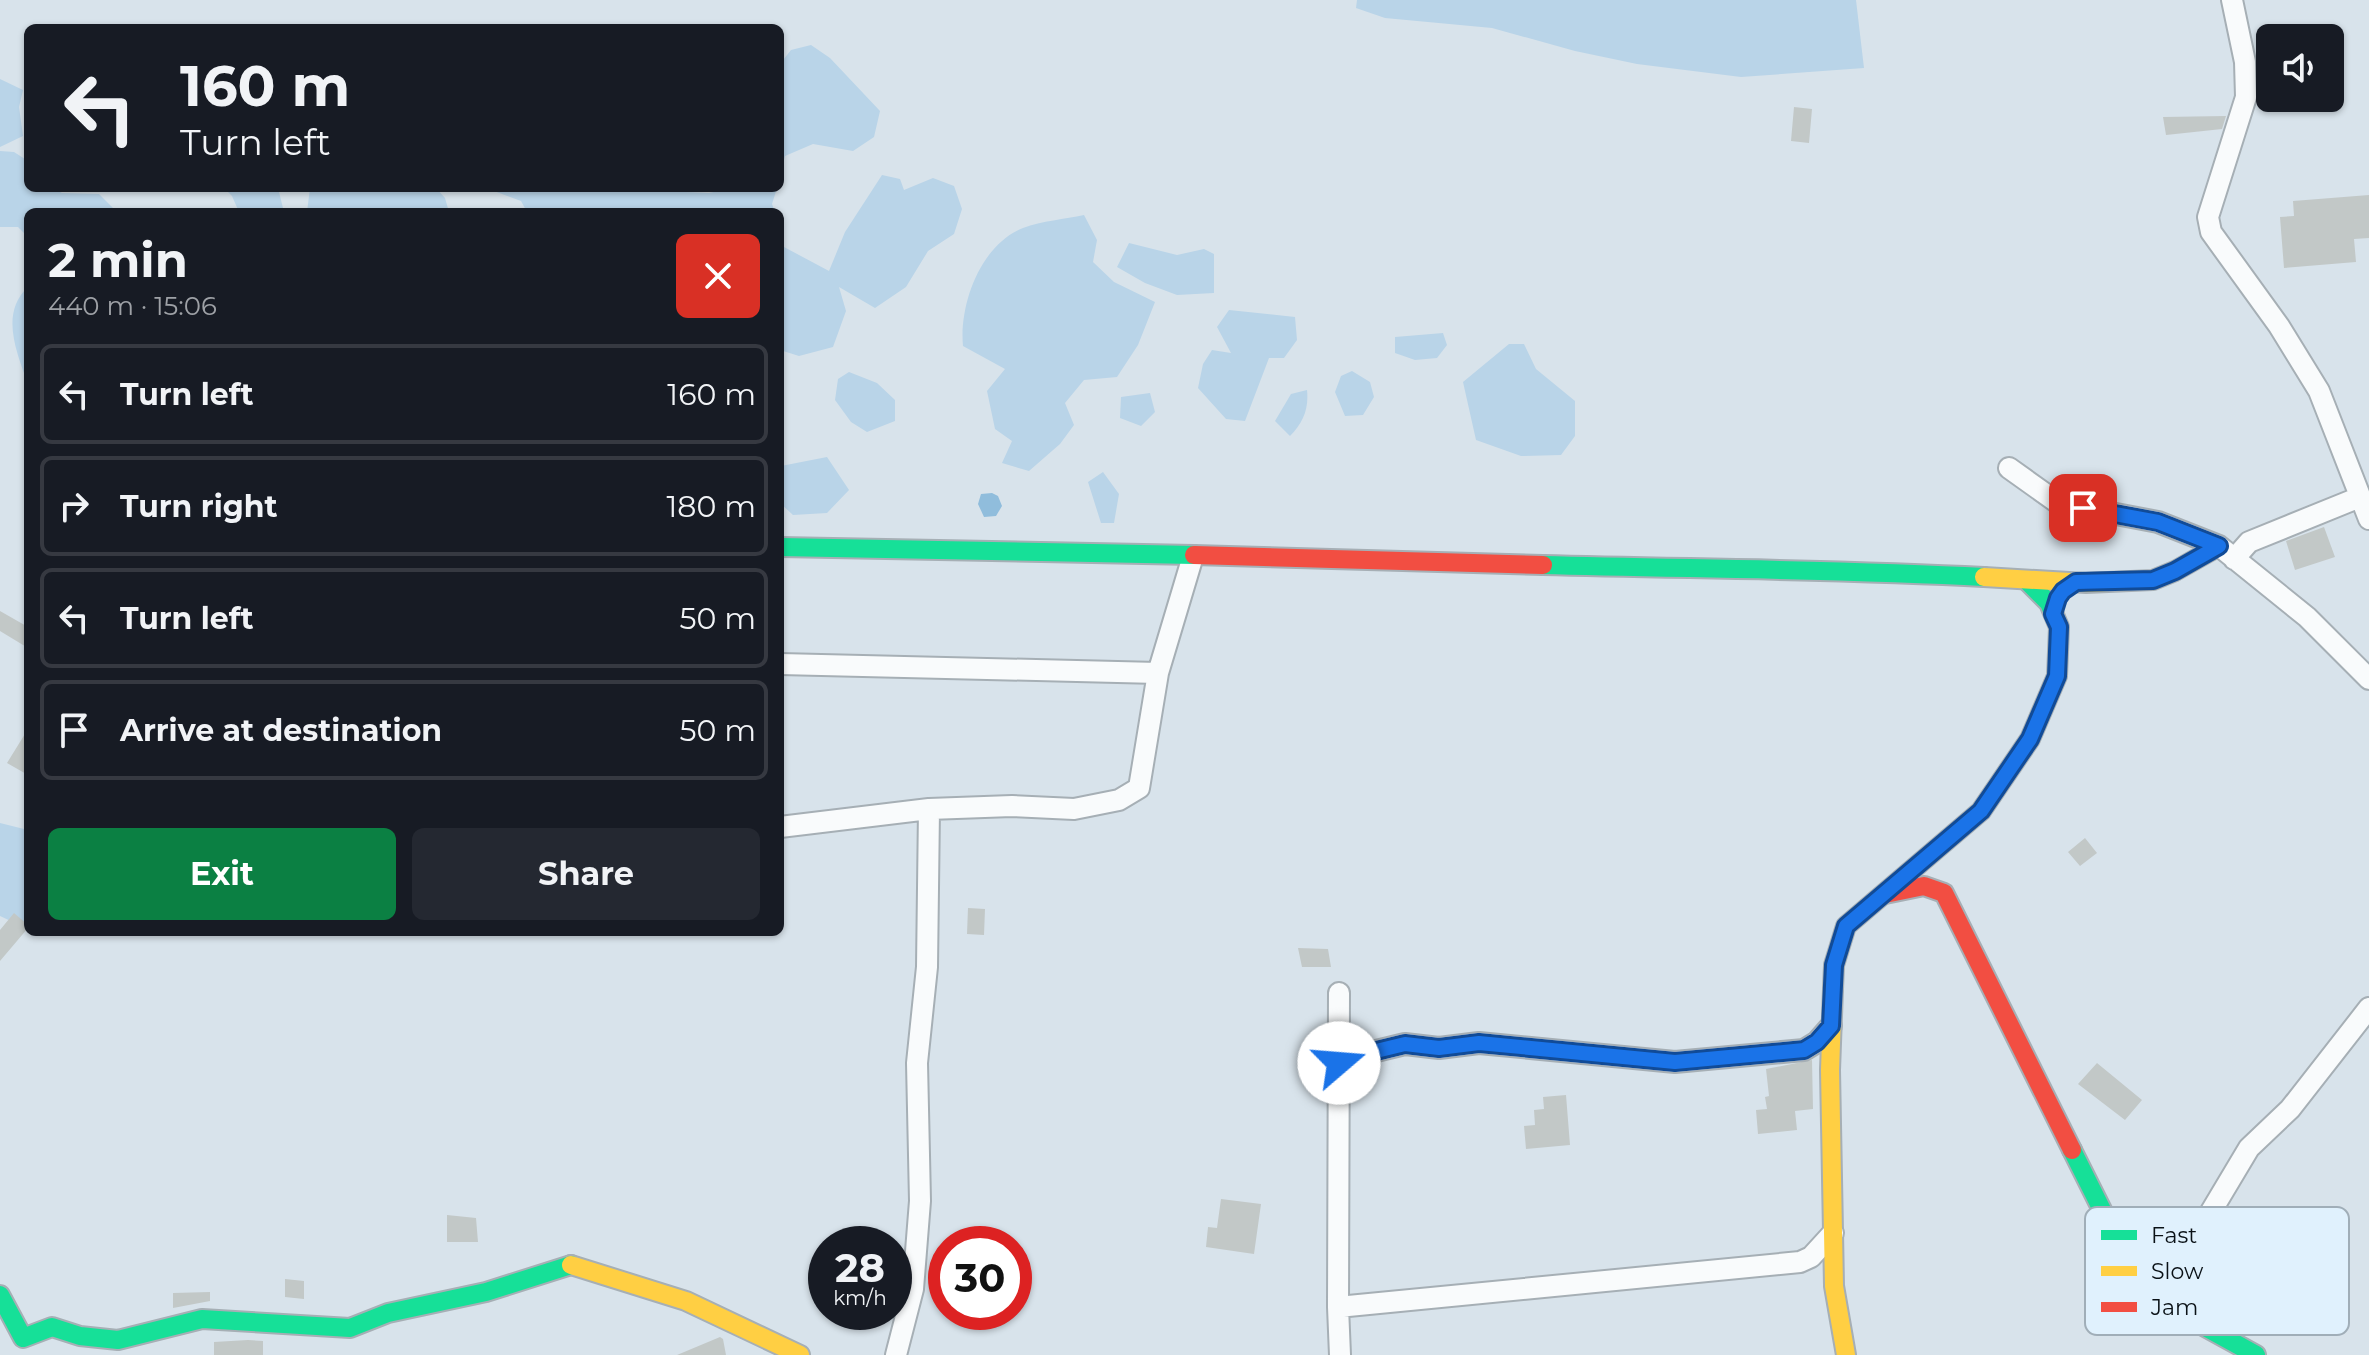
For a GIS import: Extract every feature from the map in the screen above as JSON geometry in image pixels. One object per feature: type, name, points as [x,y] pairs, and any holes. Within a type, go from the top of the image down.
[{"type":"street","points":[[2232,0],[2245,62],[2246,97],[2208,217],[2211,232],[2279,326],[2319,391],[2369,519]]},
{"type":"street","points":[[2009,468],[2058,503],[2158,522],[2226,552],[2307,617],[2369,679]]},
{"type":"street","points":[[784,547],[1745,571],[1871,571],[2076,582],[2153,580],[2360,497]]},
{"type":"street","points":[[784,827],[929,809],[1012,806],[1074,809],[1119,800],[1139,788],[1158,673],[1193,556]]},
{"type":"street","points":[[1846,1355],[1834,1286],[1830,1070],[1834,965],[1846,926],[1981,811],[2030,739],[2057,676],[2059,627],[2049,603],[2026,580]]},
{"type":"street","points":[[2053,614],[2058,598],[2076,582]]},
{"type":"street","points":[[784,664],[1158,673]]},
{"type":"street","points":[[896,1355],[913,1289],[920,1201],[917,1063],[927,959],[929,809]]},
{"type":"street","points":[[1883,895],[1924,886],[1944,893],[2101,1207]]},
{"type":"street","points":[[1339,993],[1340,1355]]},
{"type":"street","points":[[2214,1207],[2249,1148],[2290,1109],[2369,1008]]},
{"type":"street","points":[[1339,1063],[1405,1044],[1439,1048],[1479,1043],[1675,1062],[1804,1050],[1817,1042],[1831,1026]]},
{"type":"street","points":[[1804,1050],[1819,1056],[1830,1070]]},
{"type":"street","points":[[1338,1307],[1800,1262],[1811,1257],[1833,1233]]},
{"type":"street","points":[[1800,1262],[1826,1273],[1834,1286]]},
{"type":"street","points":[[0,1295],[23,1338],[52,1327],[80,1336],[118,1340],[202,1319],[350,1328],[388,1313],[486,1292],[570,1265],[686,1301],[800,1355]]},
{"type":"street","points":[[2220,1335],[2256,1355]]},
{"type":"shaded area","points":[[1357,0],[1856,0],[1864,68],[1741,77],[1637,64],[1492,28],[1385,18],[1356,8]]},
{"type":"shaded area","points":[[811,45],[830,58],[880,111],[874,137],[853,151],[813,144],[785,156],[784,160],[784,59],[791,50]]},
{"type":"shaded area","points":[[0,79],[23,90],[19,107],[23,136],[0,147]]},
{"type":"shaded area","points":[[0,151],[14,152],[24,158],[24,192],[99,194],[113,208],[24,208],[24,233],[18,227],[0,227]]},
{"type":"shaded area","points":[[882,175],[900,179],[904,190],[933,178],[954,186],[962,209],[954,234],[928,251],[906,287],[875,308],[839,287],[846,311],[833,347],[799,356],[784,351],[784,247],[829,271],[845,232]]},
{"type":"shaded area","points":[[228,192],[279,192],[283,208],[237,208]]},
{"type":"shaded area","points":[[310,192],[440,192],[448,208],[308,208]]},
{"type":"shaded area","points":[[497,192],[776,192],[774,208],[525,208],[521,201]]},
{"type":"shaded area","points":[[1084,215],[1097,240],[1093,262],[1114,282],[1155,302],[1138,345],[1117,377],[1084,380],[1065,403],[1074,425],[1060,444],[1029,471],[1002,463],[1012,441],[995,429],[987,391],[1005,369],[963,346],[965,312],[969,294],[985,261],[1008,236],[1030,226]]},
{"type":"shaded area","points":[[1129,243],[1177,255],[1204,249],[1214,254],[1214,293],[1177,295],[1145,283],[1117,267]]},
{"type":"shaded area","points":[[24,291],[24,372],[13,333],[14,308]]},
{"type":"shaded area","points":[[1229,310],[1295,317],[1297,340],[1284,358],[1269,358],[1245,421],[1226,419],[1198,388],[1203,364],[1212,350],[1231,353],[1217,327]]},
{"type":"shaded area","points":[[1443,333],[1447,345],[1437,358],[1415,360],[1395,353],[1395,337]]},
{"type":"shaded area","points":[[1509,344],[1524,344],[1536,369],[1575,401],[1575,436],[1561,455],[1521,456],[1476,440],[1463,382]]},
{"type":"shaded area","points":[[1352,371],[1370,382],[1374,397],[1363,415],[1345,416],[1335,392],[1341,376]]},
{"type":"shaded area","points":[[849,372],[877,383],[895,400],[895,421],[867,432],[851,422],[835,400],[838,379]]},
{"type":"shaded area","points":[[1307,390],[1304,415],[1290,436],[1275,421],[1291,394]]},
{"type":"shaded area","points":[[1150,393],[1155,412],[1141,426],[1120,418],[1121,397]]},
{"type":"shaded area","points":[[827,457],[849,490],[827,513],[793,515],[784,507],[784,465]]},
{"type":"shaded area","points":[[1103,472],[1119,494],[1114,523],[1101,523],[1088,482]]},
{"type":"shaded area","points":[[981,494],[998,496],[1002,506],[996,516],[984,517],[978,504]]},
{"type":"shaded area","points":[[0,823],[24,829],[24,927],[0,916]]},
{"type":"building","points":[[1794,107],[1812,109],[1809,143],[1791,141]]},
{"type":"building","points":[[2226,116],[2222,129],[2166,135],[2163,117]]},
{"type":"building","points":[[2369,195],[2369,238],[2354,239],[2356,262],[2284,268],[2280,217],[2294,216],[2293,201]]},
{"type":"building","points":[[2324,527],[2335,557],[2295,570],[2286,541]]},
{"type":"building","points":[[0,611],[24,625],[24,646],[0,631]]},
{"type":"building","points":[[24,735],[24,773],[7,763]]},
{"type":"building","points":[[2085,838],[2097,853],[2080,866],[2068,852]]},
{"type":"building","points":[[968,908],[985,909],[984,935],[967,934]]},
{"type":"building","points":[[14,913],[24,922],[24,933],[0,961],[0,930]]},
{"type":"building","points":[[1298,948],[1328,949],[1331,967],[1302,967]]},
{"type":"building","points":[[1812,1060],[1813,1109],[1795,1111],[1797,1130],[1758,1134],[1756,1110],[1767,1109],[1765,1097],[1769,1096],[1766,1069]]},
{"type":"building","points":[[2097,1063],[2142,1100],[2125,1120],[2078,1084]]},
{"type":"building","points":[[1566,1095],[1570,1145],[1526,1149],[1524,1126],[1535,1125],[1534,1110],[1544,1109],[1543,1097]]},
{"type":"building","points":[[1221,1199],[1261,1204],[1254,1254],[1206,1247],[1208,1227],[1217,1228]]},
{"type":"building","points":[[447,1215],[476,1218],[478,1242],[447,1242]]},
{"type":"building","points":[[285,1279],[304,1281],[304,1299],[285,1297]]},
{"type":"building","points":[[210,1292],[210,1301],[173,1308],[173,1293]]},
{"type":"building","points":[[720,1337],[726,1355],[677,1355]]},
{"type":"building","points":[[263,1341],[263,1355],[214,1355],[214,1342]]},
{"type":"traffic: fast","points":[[784,547],[1194,555]]},
{"type":"traffic: fast","points":[[1543,565],[1984,577]]},
{"type":"traffic: fast","points":[[1833,989],[1834,965],[1846,926],[1981,811],[2030,739],[2057,676],[2059,627],[2049,603],[2026,580]]},
{"type":"traffic: fast","points":[[2072,1150],[2100,1207]]},
{"type":"traffic: fast","points":[[0,1295],[23,1338],[52,1327],[80,1336],[118,1340],[202,1319],[350,1328],[388,1313],[486,1292],[571,1265]]},
{"type":"traffic: fast","points":[[2220,1335],[2256,1355]]},
{"type":"traffic: slow","points":[[1984,577],[2086,583],[2153,580],[2219,546]]},
{"type":"traffic: slow","points":[[1833,989],[1830,1070],[1834,1286],[1846,1355]]},
{"type":"traffic: slow","points":[[571,1265],[686,1301],[800,1355]]},
{"type":"traffic: jam","points":[[1194,555],[1543,565]]},
{"type":"traffic: jam","points":[[1885,894],[1924,886],[1944,893],[2072,1150]]},
{"type":"route","points":[[1339,1063],[1405,1044],[1439,1048],[1479,1043],[1675,1062],[1804,1050],[1817,1042],[1831,1026],[1834,965],[1846,926],[1981,811],[2030,739],[2057,676],[2059,627],[2053,614],[2063,591],[2076,582],[2153,580],[2219,546],[2158,522],[2083,508]]}]
